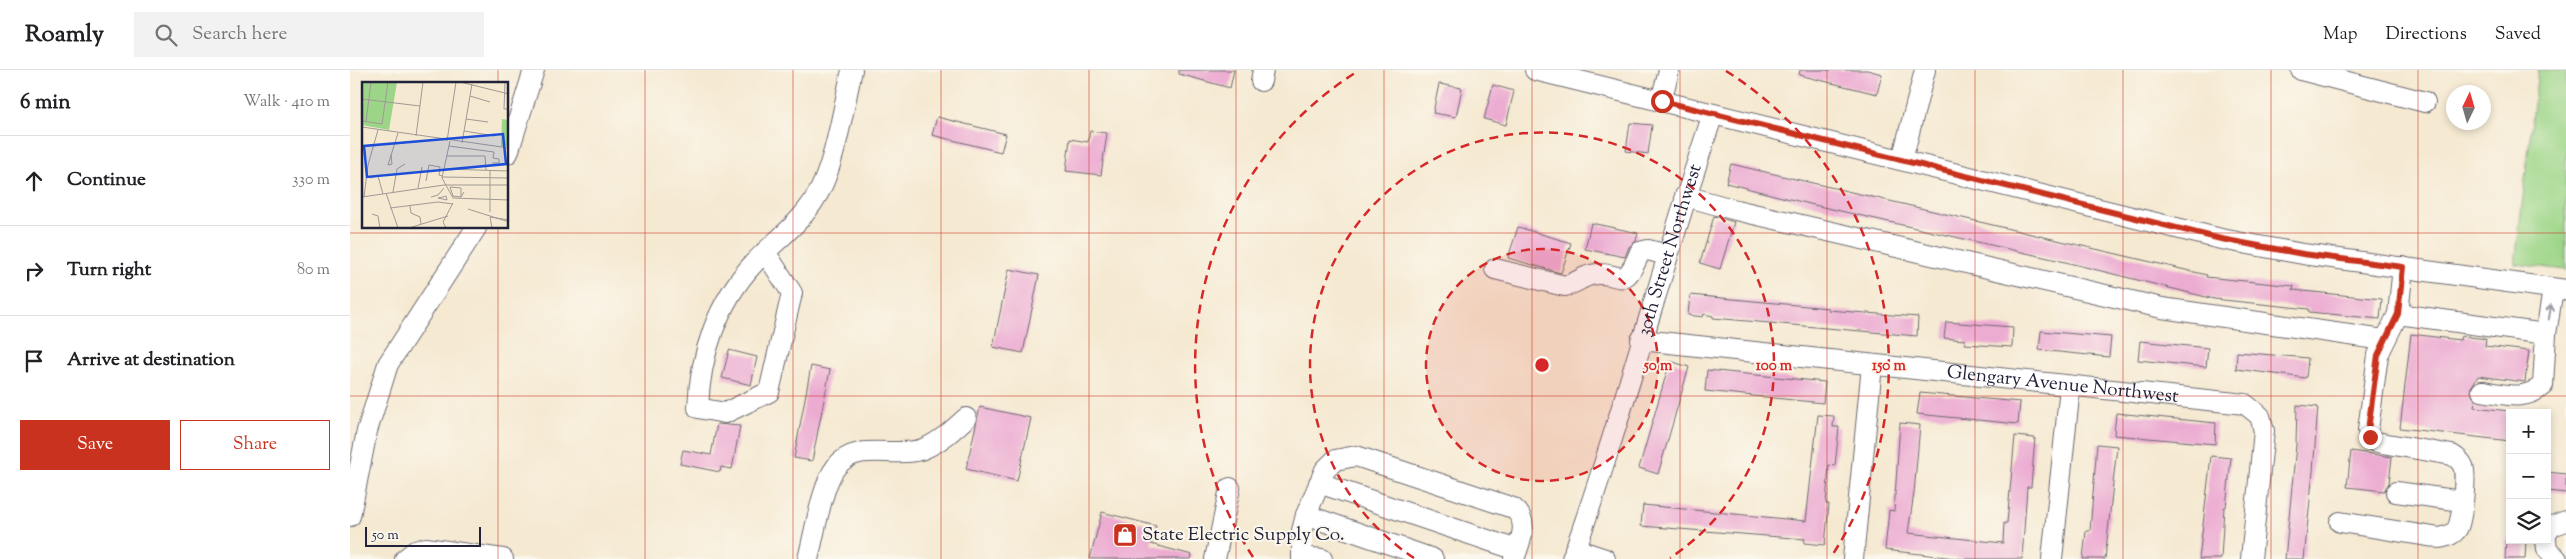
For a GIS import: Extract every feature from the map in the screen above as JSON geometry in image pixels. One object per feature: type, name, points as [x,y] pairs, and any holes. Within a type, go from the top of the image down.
[{"type":"street","points":[[509,150],[534,70]]},
{"type":"street","points":[[765,252],[792,294],[768,392],[725,414],[698,408],[699,376],[710,336],[720,312],[735,287],[765,252],[807,210],[821,188],[852,70]]},
{"type":"street","points":[[1535,70],[2221,239],[2303,254],[2560,290],[2546,334],[2542,385],[2534,393],[2522,396],[2482,391]]},
{"type":"street","points":[[1662,101],[1669,70]]},
{"type":"street","points":[[1902,160],[1925,70]]},
{"type":"street","points":[[2301,70],[2426,102]]},
{"type":"street","name":"30th Street Northwest","points":[[1574,554],[1599,480],[1667,255],[1713,114]]},
{"type":"street","points":[[1686,196],[1736,210],[2162,308],[2384,340]]},
{"type":"street","points":[[350,516],[367,431],[388,364],[475,229]]},
{"type":"street","points":[[1495,269],[1566,286],[1598,274],[1619,279],[1626,276],[1632,271],[1640,252],[1648,250],[1667,255]]},
{"type":"street","points":[[2340,522],[2440,538],[2450,536],[2456,530],[2465,476],[2464,467],[2460,460],[2452,456],[2376,442],[2370,437],[2368,430],[2378,355],[2398,314],[2403,267]]},
{"type":"street","points":[[2398,314],[2546,334]]},
{"type":"street","name":"Glengary Avenue Northwest","points":[[1641,340],[2070,387],[2245,404],[2260,416],[2263,425],[2251,559]]},
{"type":"street","points":[[1853,559],[1872,365]]},
{"type":"street","points":[[2052,559],[2070,387]]},
{"type":"street","points":[[808,559],[831,476],[844,459],[868,452],[905,453],[922,449],[943,438],[966,418]]},
{"type":"street","points":[[1309,558],[1302,531],[1306,515],[1319,483],[1325,470],[1335,460],[1345,456],[1356,456],[1513,508],[1523,519],[1524,528],[1516,555],[1319,483]]},
{"type":"street","points":[[1216,559],[1230,488]]},
{"type":"street","points":[[2396,492],[2462,501]]},
{"type":"street","points":[[1306,515],[1433,559]]},
{"type":"street","points":[[2551,527],[2566,521]]},
{"type":"street","points":[[2546,544],[2547,549],[2557,559]]},
{"type":"street","points":[[405,559],[415,551],[426,548],[504,559]]},
{"type":"street","points":[[1574,554],[1605,559]]},
{"type":"green space","points":[[2538,70],[2566,70],[2566,270],[2515,264]]},
{"type":"building","points":[[1179,70],[1234,70],[1230,88],[1179,74]]},
{"type":"building","points":[[1800,70],[1867,70],[1882,74],[1877,94],[1799,75]]},
{"type":"building","points":[[1439,84],[1462,88],[1456,117],[1433,113]]},
{"type":"building","points":[[1493,85],[1514,91],[1506,125],[1484,119]]},
{"type":"building","points":[[937,117],[1006,134],[1001,152],[932,135]]},
{"type":"building","points":[[1630,123],[1652,125],[1648,154],[1626,151]]},
{"type":"building","points":[[1090,131],[1107,133],[1101,175],[1066,171],[1070,139],[1088,142]]},
{"type":"building","points":[[1731,164],[2207,275],[2206,277],[2294,286],[2293,290],[2382,299],[2380,319],[2309,312],[2309,309],[2214,299],[2057,260],[1814,205],[1726,183]]},
{"type":"building","points":[[1714,216],[1734,222],[1720,269],[1700,263]]},
{"type":"building","points":[[1591,223],[1638,233],[1636,241],[1629,247],[1625,257],[1585,249]]},
{"type":"building","points":[[1518,227],[1571,243],[1561,273],[1508,258]]},
{"type":"building","points":[[1009,269],[1039,275],[1023,353],[993,347]]},
{"type":"building","points":[[1690,295],[1828,308],[1828,310],[1918,317],[1917,336],[1713,318],[1713,316],[1704,314],[1703,317],[1688,315]]},
{"type":"building","points":[[1946,322],[2013,327],[2012,347],[1965,344],[1965,340],[1944,338]]},
{"type":"building","points":[[2041,331],[2111,337],[2109,357],[2039,350]]},
{"type":"building","points":[[2411,334],[2460,340],[2461,336],[2486,339],[2485,346],[2529,351],[2525,382],[2478,376],[2470,389],[2475,400],[2474,407],[2506,411],[2506,441],[2400,428]]},
{"type":"building","points":[[2140,341],[2208,348],[2206,367],[2138,360]]},
{"type":"building","points":[[729,350],[757,357],[751,385],[722,378]]},
{"type":"building","points":[[2237,352],[2308,358],[2306,378],[2236,369]]},
{"type":"building","points":[[1670,361],[1689,367],[1658,474],[1639,468]]},
{"type":"building","points":[[811,366],[830,370],[812,461],[794,458]]},
{"type":"building","points":[[1707,370],[1825,382],[1823,403],[1705,391]]},
{"type":"building","points":[[1920,393],[2020,402],[2018,424],[1917,414]]},
{"type":"building","points":[[2297,405],[2318,407],[2304,559],[2285,559],[2296,445]]},
{"type":"building","points":[[980,407],[1031,418],[1017,481],[966,469]]},
{"type":"building","points":[[2116,413],[2216,423],[2215,444],[2114,435]]},
{"type":"building","points":[[1818,415],[1834,416],[1833,427],[1839,427],[1835,466],[1829,465],[1826,504],[1829,504],[1825,545],[1804,543],[1805,539],[1641,526],[1643,505],[1806,521]]},
{"type":"building","points":[[1900,423],[1920,425],[1914,493],[1908,533],[2003,543],[2004,523],[2007,523],[2015,436],[2035,438],[2031,487],[2027,487],[2022,559],[1964,559],[1885,550],[1889,510],[1894,511]]},
{"type":"building","points":[[717,424],[740,426],[732,469],[721,467],[720,472],[680,464],[683,450],[711,455]]},
{"type":"building","points":[[2097,444],[2117,446],[2105,559],[2083,559],[2086,531],[2090,531]]},
{"type":"building","points":[[2351,451],[2392,457],[2389,483],[2384,491],[2347,487]]},
{"type":"building","points":[[2211,456],[2231,458],[2226,507],[2224,507],[2221,559],[2199,559]]},
{"type":"building","points":[[2551,472],[2566,474],[2566,493],[2551,491]]},
{"type":"building","name":"State Electric Supply Co.","points":[[1102,512],[1156,526],[1151,544],[1192,555],[1191,559],[1090,559]]},
{"type":"building","points":[[2506,540],[2506,544],[2526,544],[2525,559],[2505,559]]},
{"type":"place","name":"State Electric Supply Co.","points":[[1125,535]]},
{"type":"route","points":[[1662,101],[2221,239],[2303,254],[2403,267],[2398,314],[2378,355],[2368,430],[2370,437]]}]
